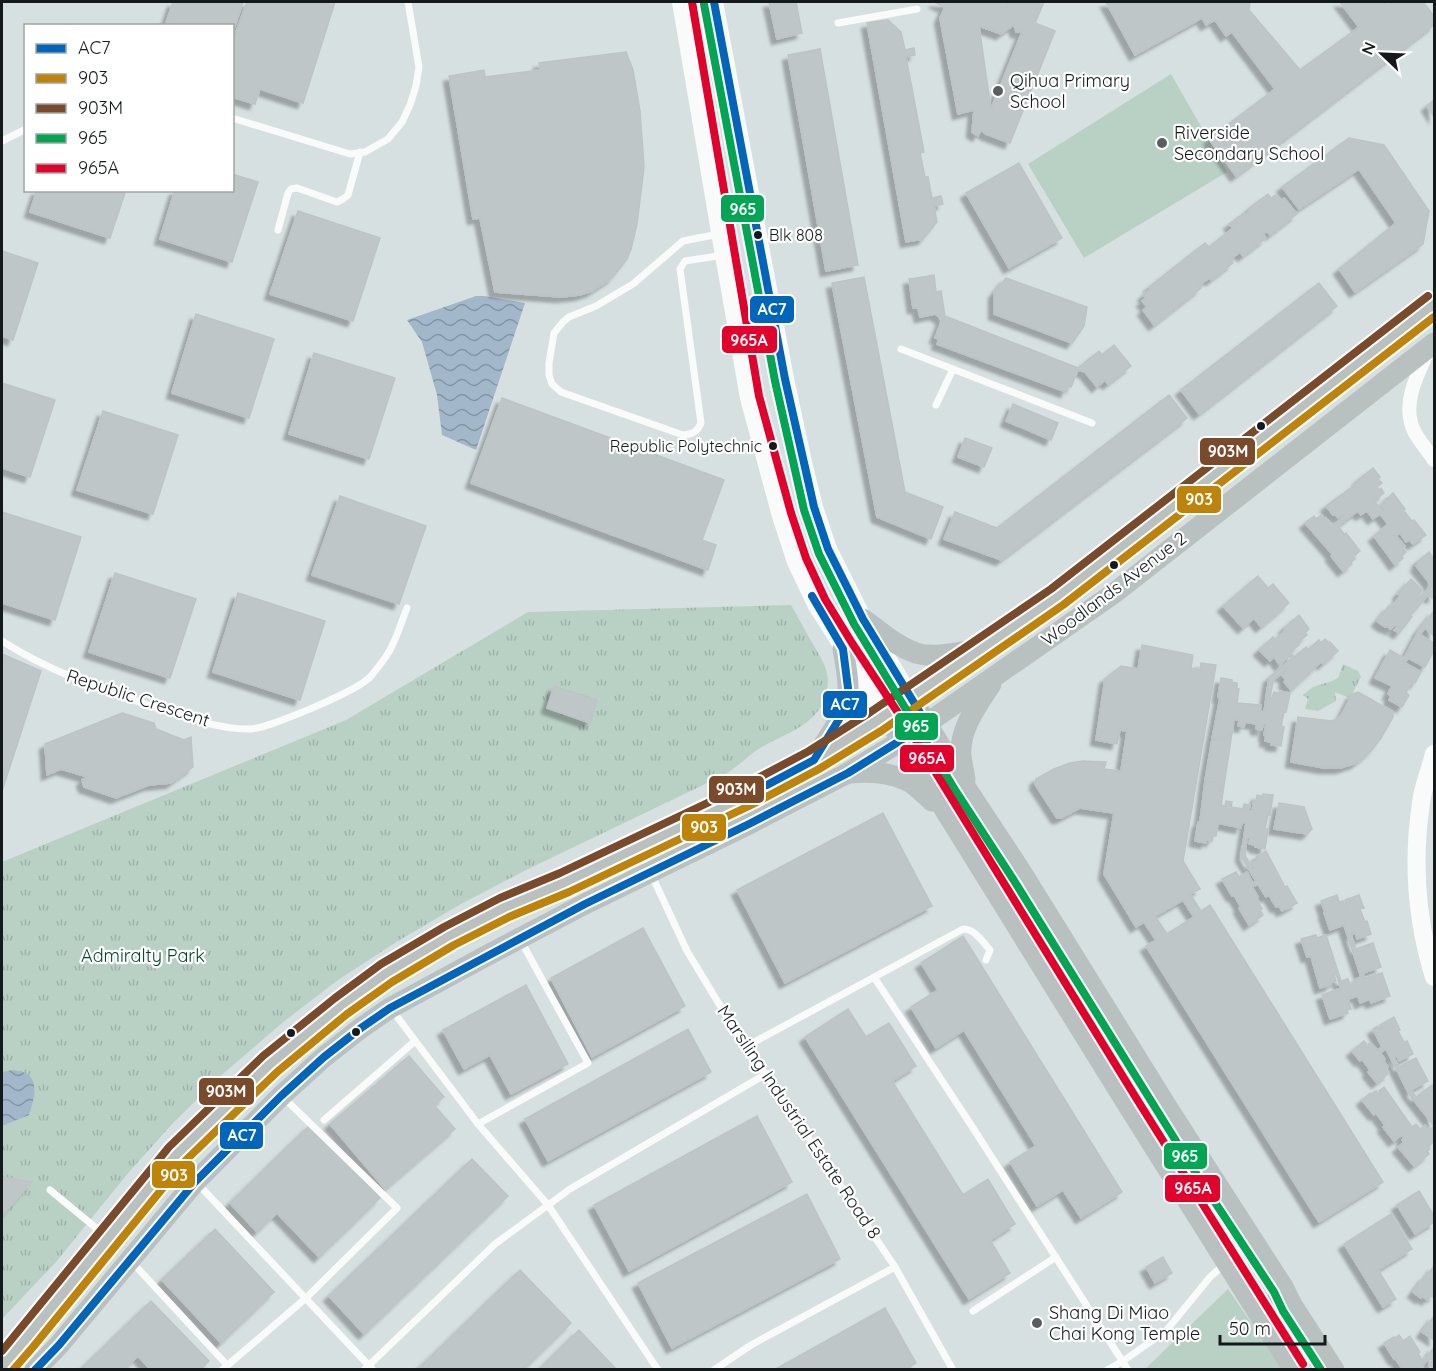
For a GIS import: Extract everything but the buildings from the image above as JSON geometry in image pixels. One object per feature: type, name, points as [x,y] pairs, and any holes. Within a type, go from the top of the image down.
[{"type":"main road","points":[[681,2],[749,398],[796,562],[816,603],[843,649],[903,740],[1294,1370]]},
{"type":"main road","points":[[714,2],[785,379],[814,507],[828,549],[863,619],[966,788],[1334,1370]]},
{"type":"main road","name":"Woodlands Avenue 2","points":[[2,1368],[177,1155],[270,1064],[349,1000],[386,973],[449,936],[506,907],[564,883],[746,796],[814,760],[886,715],[1057,597],[1434,304]]},
{"type":"main road","name":"Woodlands Avenue 2","points":[[35,1370],[195,1182],[281,1096],[333,1050],[361,1029],[390,1008],[585,904],[750,824],[848,773],[903,740],[1113,594],[1432,344]]},
{"type":"main road","points":[[863,619],[897,643],[918,653],[941,655],[985,648]]},
{"type":"main road","points":[[814,760],[841,716],[847,699],[848,688],[843,649]]},
{"type":"main road","points":[[966,788],[961,754],[964,731],[996,675]]},
{"type":"main road","points":[[1434,754],[1421,801],[1415,860],[1420,919],[1434,976]]},
{"type":"main road","points":[[848,773],[871,771],[891,775],[911,783],[949,814]]},
{"type":"main road","points":[[1278,1345],[1276,1302],[1283,1287]]},
{"type":"street","points":[[1432,344],[1414,384],[1410,409],[1411,424],[1432,454]]},
{"type":"lane","points":[[234,119],[350,154],[364,152],[388,139],[402,122],[413,95],[419,67],[408,2]]},
{"type":"lane","points":[[838,23],[917,9]]},
{"type":"lane","points":[[2,141],[24,130]]},
{"type":"lane","points":[[278,230],[291,189],[297,188],[337,202],[344,199],[348,195],[360,152]]},
{"type":"lane","points":[[720,234],[683,241],[633,284],[563,322],[554,333],[549,363],[552,384],[561,392],[683,435],[692,435],[701,423],[680,269],[685,261],[724,255]]},
{"type":"lane","points":[[901,349],[1092,423]]},
{"type":"lane","points":[[936,405],[953,369]]},
{"type":"lane","name":"Republic Crescent","points":[[2,641],[58,672],[90,685],[177,715],[231,727],[252,729],[304,712],[370,678],[391,648],[407,608]]},
{"type":"lane","name":"Marsiling Industrial Estate Road 8","points":[[639,847],[687,951],[727,1017],[896,1267],[953,1370]]},
{"type":"lane","points":[[747,1046],[963,929],[974,931],[990,950],[986,960]]},
{"type":"lane","points":[[478,1124],[588,1063],[520,939]]},
{"type":"lane","points":[[874,977],[1128,1370]]},
{"type":"lane","points":[[390,1008],[478,1124],[548,1205],[658,1370]]},
{"type":"lane","points":[[324,1120],[415,1041]]},
{"type":"lane","points":[[195,1182],[306,1298],[369,1368],[495,1244],[570,1189],[766,1074]]},
{"type":"lane","points":[[129,1260],[224,1367],[306,1298],[397,1208],[281,1096]]},
{"type":"lane","points":[[50,1190],[109,1238]]},
{"type":"lane","points":[[973,1311],[1056,1257]]},
{"type":"lane","points":[[1107,1370],[1166,1330],[1210,1277],[1227,1262]]},
{"type":"lane","points":[[714,1370],[751,1345],[896,1267]]},
{"type":"green space","points":[[1171,74],[1227,172],[1084,258],[1028,164]]},
{"type":"green space","name":"Admiralty Park","points":[[791,605],[827,673],[828,684],[825,698],[813,717],[757,750],[724,775],[526,870],[461,904],[338,980],[282,1023],[224,1073],[173,1123],[129,1172],[56,1262],[2,1319],[2,862],[346,720],[528,612]]},
{"type":"green space","points":[[1343,664],[1358,671],[1361,677],[1350,698],[1335,692],[1336,701],[1318,711],[1305,709],[1308,699],[1303,695],[1313,687],[1338,678]]},
{"type":"green space","points":[[1228,1289],[1283,1369],[1144,1370]]},
{"type":"water","points":[[476,296],[525,303],[476,450],[442,435],[437,395],[422,342],[407,320]]},
{"type":"water","points":[[13,1070],[24,1072],[31,1078],[34,1099],[29,1115],[2,1126],[2,1072]]},
{"type":"transit line","name":"965A","points":[[692,2],[759,396],[791,513],[806,558],[825,599],[852,643],[912,734],[1303,1364]]},
{"type":"transit line","name":"AC7","points":[[35,1370],[59,1345],[195,1182],[281,1096],[324,1057],[361,1028],[390,1008],[585,904],[848,773],[927,724],[863,619],[828,549],[814,507],[785,379],[714,2]]},
{"type":"transit line","name":"965","points":[[704,4],[775,381],[804,510],[819,554],[854,624],[957,793],[1199,1178],[1274,1292],[1283,1311],[1321,1370]]},
{"type":"transit line","name":"903M","points":[[2,1351],[169,1147],[263,1056],[335,998],[381,964],[444,927],[500,898],[560,873],[741,787],[809,751],[869,713],[1051,589],[1428,296]]},
{"type":"transit line","name":"903","points":[[13,1370],[184,1162],[277,1072],[347,1014],[392,982],[454,945],[509,917],[569,892],[751,805],[819,769],[881,731],[1063,605],[1434,317]]},
{"type":"transit line","name":"AC7","points":[[767,785],[814,760],[841,716],[847,699],[848,688],[843,649],[812,596]]},
{"type":"place","name":"Qihua Primary School","points":[[998,91]]},
{"type":"place","name":"Riverside Secondary School","points":[[1162,143]]},
{"type":"place","name":"Blk 808","points":[[758,235]]},
{"type":"place","name":"Republic Polytechnic","points":[[773,446]]},
{"type":"place","name":"Shang Di Miao Chai Kong Temple","points":[[1037,1323]]}]
